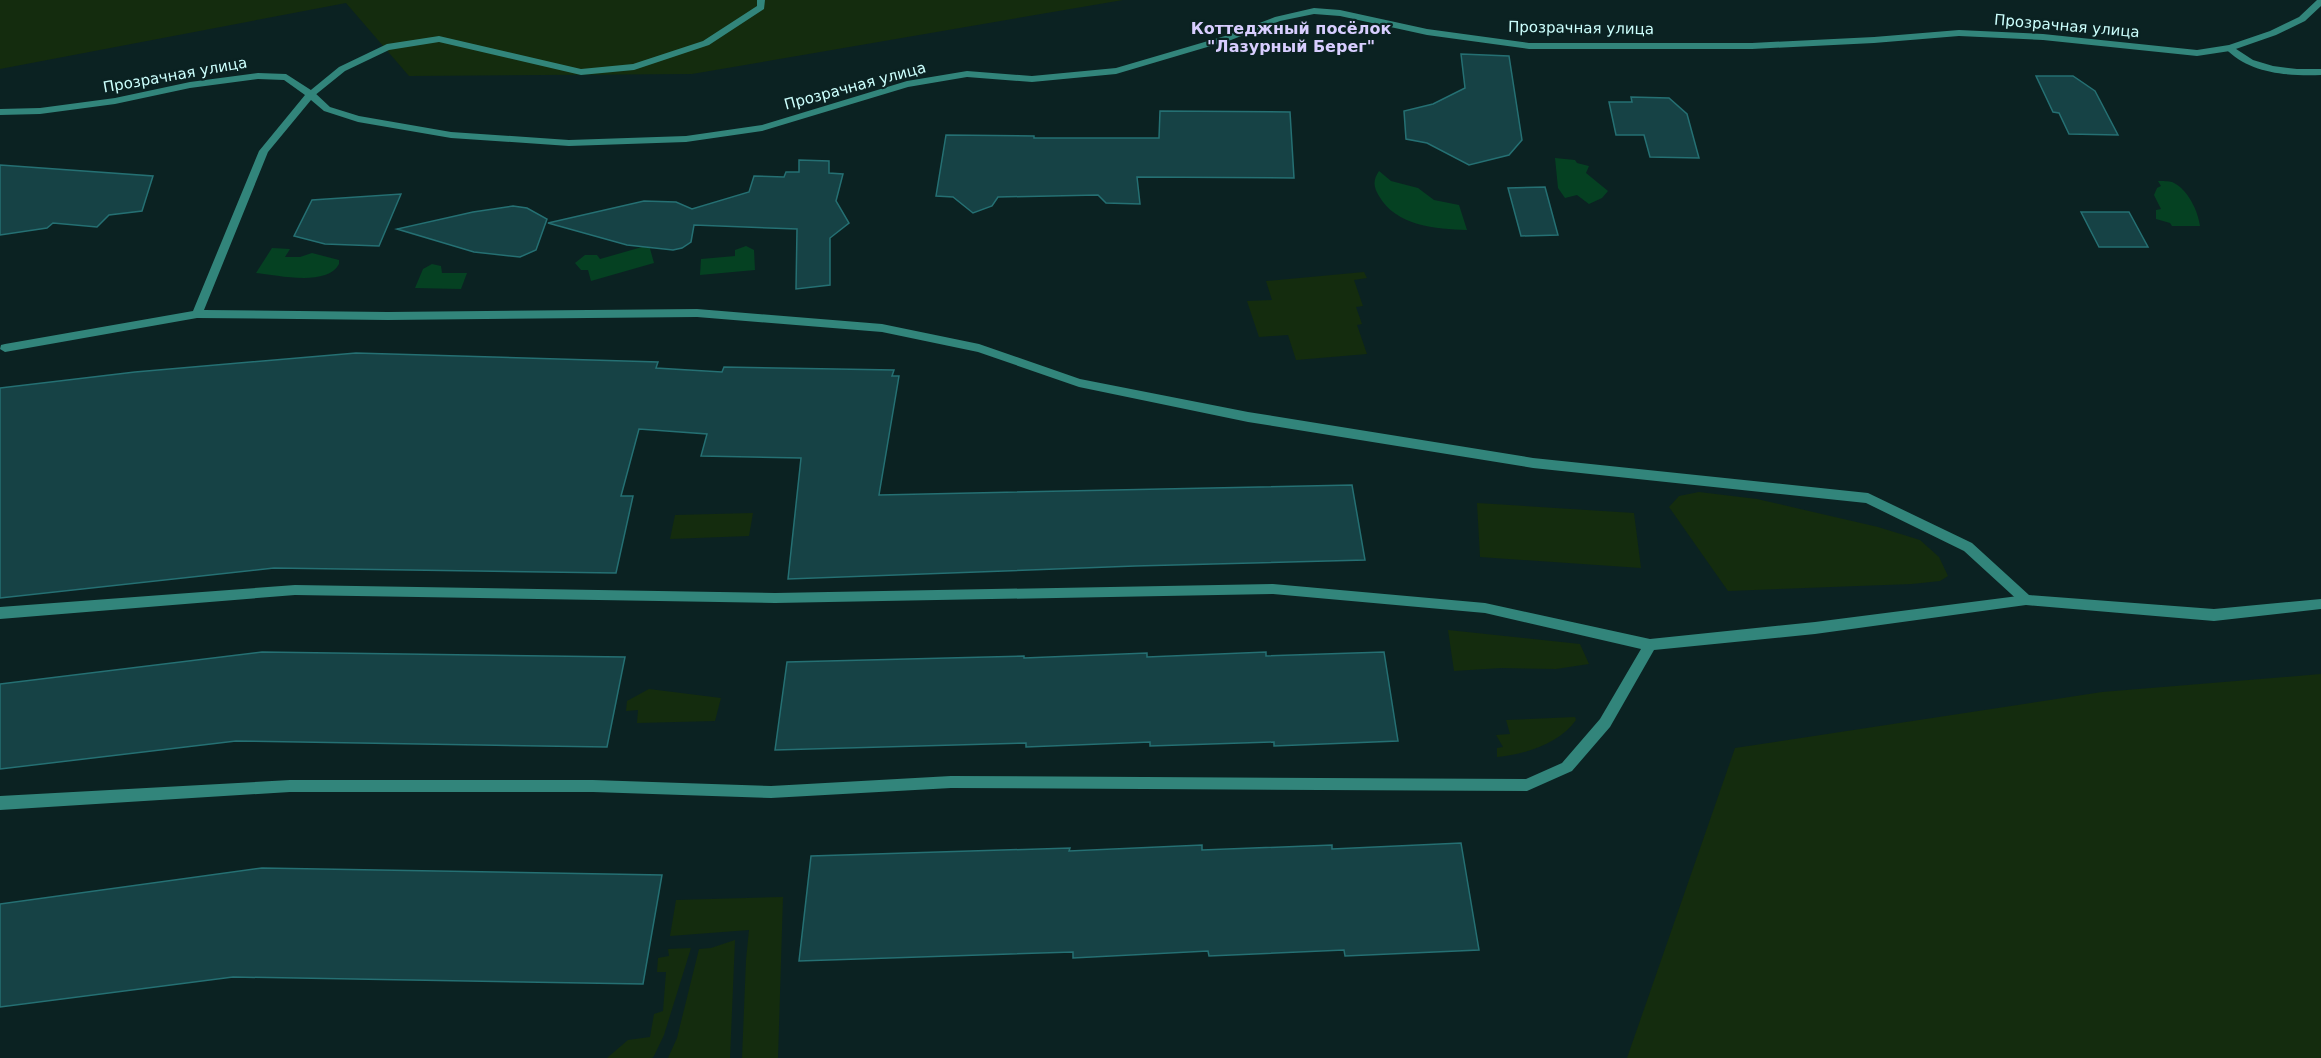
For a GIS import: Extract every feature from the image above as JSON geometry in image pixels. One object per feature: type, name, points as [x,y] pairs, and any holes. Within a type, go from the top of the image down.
[{"type":"street","points":[[197,314],[264,151],[311,94],[342,69],[387,47],[439,39],[580,72],[634,67],[706,43],[760,7],[761,0]]},
{"type":"street","name":"Прозрачная улица","points":[[0,112],[40,111],[115,101],[190,85],[258,76],[286,77],[311,94],[327,109],[358,119],[451,135],[569,143],[686,139],[762,128],[907,84],[967,74],[1032,79],[1116,71],[1228,38],[1278,19],[1314,11],[1340,13],[1427,32],[1528,46],[1752,46],[1959,33],[2043,37],[2196,53],[2230,48],[2302,19],[2321,1]]},
{"type":"street","points":[[2230,48],[2241,59],[2255,66],[2284,71],[2321,72]]},
{"type":"street","points":[[5,348],[197,314],[388,316],[697,313],[882,328],[980,348],[1080,383],[1248,417],[1533,463],[1868,498],[1968,547],[2026,600]]},
{"type":"street","points":[[0,613],[295,590],[775,598],[1273,590],[1485,608],[1650,645],[1815,628],[2026,600],[2214,615],[2321,604]]},
{"type":"street","points":[[0,803],[290,786],[593,786],[771,792],[951,782],[1527,785],[1567,767],[1605,723],[1650,645]]},
{"type":"shaded area","points":[[0,0],[1123,0],[692,74],[409,76],[346,3],[0,69]]},
{"type":"shaded area","points":[[1555,158],[1575,160],[1577,163],[1589,166],[1586,173],[1608,191],[1602,198],[1589,204],[1577,195],[1565,198],[1558,188]]},
{"type":"shaded area","points":[[1379,171],[1391,181],[1418,188],[1434,200],[1459,205],[1467,230],[1430,227],[1406,220],[1396,214],[1386,206],[1376,189],[1374,183]]},
{"type":"shaded area","points":[[2158,181],[2172,182],[2183,190],[2194,207],[2200,226],[2172,226],[2170,223],[2156,219],[2156,210],[2161,209],[2154,195],[2157,188],[2161,186]]},
{"type":"shaded area","points":[[649,245],[654,263],[591,281],[588,270],[581,270],[575,263],[585,255],[597,255],[600,259]]},
{"type":"shaded area","points":[[746,246],[754,250],[755,270],[700,275],[701,259],[735,256],[735,250]]},
{"type":"shaded area","points":[[272,248],[290,249],[285,257],[300,257],[312,253],[339,260],[339,264],[333,271],[313,277],[301,278],[256,273]]},
{"type":"shaded area","points":[[432,264],[441,266],[442,273],[467,273],[461,289],[415,288],[423,269]]},
{"type":"shaded area","points":[[1364,272],[1367,278],[1354,280],[1363,306],[1356,307],[1362,324],[1357,325],[1367,354],[1296,360],[1288,335],[1259,337],[1247,301],[1272,300],[1266,281]]},
{"type":"shaded area","points":[[1699,492],[1757,499],[1878,527],[1920,540],[1939,557],[1948,576],[1940,581],[1912,584],[1728,591],[1669,507],[1679,496]]},
{"type":"shaded area","points":[[1477,503],[1634,513],[1641,568],[1480,557]]},
{"type":"shaded area","points":[[753,513],[749,536],[670,539],[675,515]]},
{"type":"shaded area","points":[[1448,630],[1580,644],[1589,664],[1556,669],[1501,668],[1454,671]]},
{"type":"shaded area","points":[[2321,674],[2321,1058],[1627,1058],[1735,748],[2102,692]]},
{"type":"shaded area","points":[[649,689],[721,698],[715,721],[637,723],[638,710],[626,711],[627,701]]},
{"type":"shaded area","points":[[1575,717],[1576,720],[1569,728],[1551,741],[1518,754],[1497,757],[1497,748],[1503,747],[1496,735],[1510,734],[1506,720]]},
{"type":"shaded area","points":[[783,897],[778,1058],[742,1058],[749,930],[670,936],[676,900]]},
{"type":"shaded area","points":[[735,940],[730,1058],[668,1058],[677,1038],[699,949],[711,948]]},
{"type":"shaded area","points":[[691,948],[664,1035],[654,1056],[652,1058],[607,1058],[628,1040],[650,1037],[654,1014],[663,1011],[666,972],[657,972],[658,958],[669,956],[668,949]]},
{"type":"building","points":[[1461,54],[1509,56],[1522,140],[1509,155],[1469,165],[1427,143],[1406,139],[1404,111],[1433,104],[1465,88]]},
{"type":"building","points":[[2036,76],[2073,76],[2095,91],[2118,135],[2069,134],[2059,113],[2053,112]]},
{"type":"building","points":[[1631,97],[1669,98],[1687,114],[1699,158],[1650,157],[1644,135],[1616,135],[1609,102],[1632,102]]},
{"type":"building","points":[[1160,111],[1290,112],[1294,178],[1137,177],[1140,204],[1106,203],[1098,195],[998,197],[992,206],[973,213],[953,197],[936,196],[946,135],[1159,138]]},
{"type":"building","points":[[799,160],[829,161],[829,173],[843,174],[836,201],[849,223],[830,238],[830,285],[796,289],[797,229],[694,225],[691,242],[682,248],[673,250],[627,245],[548,223],[644,201],[676,202],[692,209],[749,192],[754,176],[784,177],[786,172],[799,172]]},
{"type":"building","points":[[0,165],[153,176],[142,211],[109,215],[97,227],[53,223],[47,228],[0,235]]},
{"type":"building","points":[[1545,187],[1558,235],[1521,236],[1508,188]]},
{"type":"building","points":[[401,194],[379,246],[325,244],[294,236],[312,200]]},
{"type":"building","points":[[513,206],[527,208],[547,219],[536,250],[520,257],[474,252],[397,229],[473,212]]},
{"type":"building","points":[[2081,212],[2129,212],[2148,247],[2099,247]]},
{"type":"building","points":[[356,353],[658,362],[656,368],[722,372],[724,367],[894,370],[892,376],[899,376],[879,495],[1352,485],[1365,560],[788,579],[801,458],[701,456],[707,434],[639,429],[621,496],[633,496],[616,573],[274,568],[0,598],[0,388],[135,372]]},
{"type":"building","points":[[262,652],[625,657],[607,747],[236,741],[0,769],[0,684]]},
{"type":"building","points":[[1266,652],[1266,656],[1384,652],[1398,741],[1274,746],[1274,742],[1150,746],[1150,742],[1026,747],[1026,743],[775,750],[787,662],[1024,656],[1024,658],[1147,653],[1147,657]]},
{"type":"building","points":[[1461,843],[1479,950],[1345,956],[1344,950],[1209,956],[1208,951],[1073,958],[1073,952],[799,961],[811,856],[1070,848],[1069,851],[1202,845],[1202,850],[1332,845],[1332,849]]},
{"type":"building","points":[[262,868],[662,875],[643,984],[233,977],[0,1007],[0,904]]},
{"type":"district","name":"Коттеджный посёлок \"Лазурный Берег\"","points":[[1291,37]]}]
